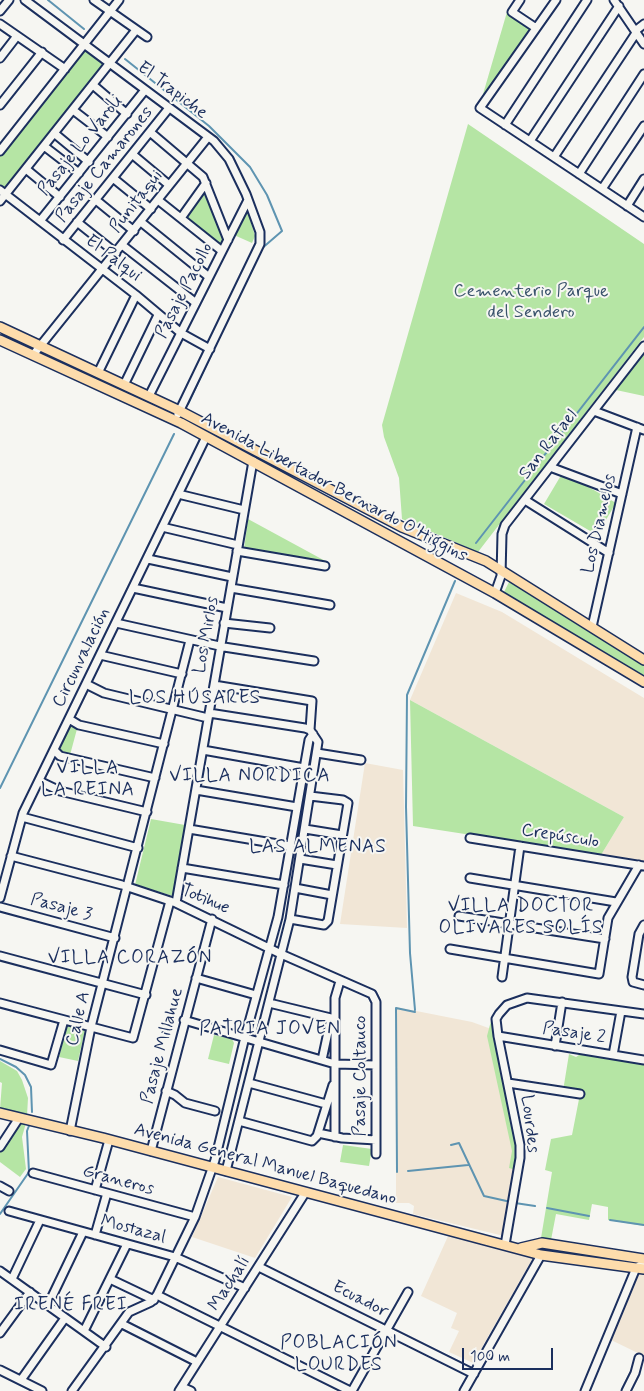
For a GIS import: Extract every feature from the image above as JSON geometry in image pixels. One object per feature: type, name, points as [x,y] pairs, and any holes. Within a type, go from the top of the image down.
[{"type":"main road","name":"Avenida Libertador Bernardo O'Higgins","points":[[0,327],[180,411],[402,527],[486,562],[644,660]]},
{"type":"main road","name":"Avenida Libertador Bernardo O'Higgins","points":[[0,340],[177,421],[495,593],[644,682]]},
{"type":"main road","points":[[43,360],[44,348]]},
{"type":"main road","name":"Avenida General Manuel Baquedano","points":[[0,1113],[521,1248],[541,1255],[642,1265]]},
{"type":"main road","name":"Avenida General Manuel Baquedano","points":[[521,1248],[542,1243],[642,1265]]},
{"type":"street","points":[[0,11],[9,0]]},
{"type":"street","name":"El Trapiche","points":[[25,0],[111,62],[208,137],[230,159],[248,200],[260,238],[260,244],[210,349]]},
{"type":"street","points":[[94,0],[147,37]]},
{"type":"street","points":[[0,150],[119,0]]},
{"type":"street","points":[[520,0],[512,12],[536,28]]},
{"type":"street","points":[[556,0],[480,108],[644,217]]},
{"type":"street","points":[[505,125],[587,0]]},
{"type":"street","points":[[530,141],[616,3],[644,44]]},
{"type":"street","points":[[0,24],[65,69]]},
{"type":"street","points":[[554,157],[636,32],[644,24]]},
{"type":"street","points":[[0,201],[3,192],[26,169],[136,30]]},
{"type":"street","points":[[0,58],[17,36]]},
{"type":"street","points":[[0,105],[42,52]]},
{"type":"street","points":[[579,174],[644,74]]},
{"type":"street","points":[[93,85],[127,114]]},
{"type":"street","name":"Pasaje Lo Varoli","points":[[40,222],[145,90]]},
{"type":"street","name":"Pasaje Camarones","points":[[63,240],[170,108]]},
{"type":"street","points":[[73,110],[108,138]]},
{"type":"street","points":[[602,190],[644,126]]},
{"type":"street","points":[[150,132],[201,173],[228,240]]},
{"type":"street","points":[[54,133],[89,162]]},
{"type":"street","name":"Punitaqui","points":[[33,356],[44,348],[102,269],[208,137]]},
{"type":"street","points":[[44,146],[79,173]]},
{"type":"street","points":[[132,154],[169,186]]},
{"type":"street","points":[[26,169],[60,197]]},
{"type":"street","points":[[113,178],[151,209]]},
{"type":"street","points":[[626,206],[644,180]]},
{"type":"street","points":[[181,218],[206,183]]},
{"type":"street","name":"El Palqui","points":[[3,192],[136,295],[181,333],[210,349]]},
{"type":"street","points":[[96,200],[134,231]]},
{"type":"street","points":[[158,200],[222,251]]},
{"type":"street","name":"Pasaje Pacollo","points":[[149,396],[248,200]]},
{"type":"street","points":[[78,222],[116,253]]},
{"type":"street","points":[[141,222],[209,277]]},
{"type":"street","points":[[122,246],[196,303]]},
{"type":"street","points":[[98,372],[136,295]]},
{"type":"street","points":[[124,385],[158,315]]},
{"type":"street","name":"San Rafael","points":[[495,593],[501,570],[503,529],[644,346]]},
{"type":"street","points":[[177,421],[210,349]]},
{"type":"street","points":[[594,411],[640,429]]},
{"type":"street","name":"Los Diamelos","points":[[592,627],[622,494],[640,429]]},
{"type":"street","name":"Circunvalación","points":[[0,898],[22,817],[206,437]]},
{"type":"street","name":"Los Mirlos","points":[[91,1027],[131,1038],[134,1036],[173,902],[182,868],[253,462]]},
{"type":"street","points":[[550,467],[622,494]]},
{"type":"street","points":[[178,494],[244,510]]},
{"type":"street","points":[[525,500],[609,553]]},
{"type":"street","points":[[162,527],[237,548],[325,566]]},
{"type":"street","points":[[148,559],[232,578]]},
{"type":"street","points":[[133,588],[227,608]]},
{"type":"street","points":[[230,588],[330,605]]},
{"type":"street","points":[[116,623],[220,646],[314,661]]},
{"type":"street","points":[[224,624],[270,628]]},
{"type":"street","name":"Calle A","points":[[70,1131],[91,1027],[190,640]]},
{"type":"street","points":[[100,655],[182,674]]},
{"type":"street","points":[[86,684],[104,693],[173,709],[312,732],[318,742],[290,919],[226,1171]]},
{"type":"street","points":[[72,1391],[131,1311],[155,1298],[195,1218],[212,1168],[278,917],[308,740],[312,732],[312,701],[214,685]]},
{"type":"street","points":[[69,719],[79,725],[164,744]]},
{"type":"street","points":[[54,750],[60,756],[155,778]]},
{"type":"street","points":[[203,750],[304,768]]},
{"type":"street","points":[[317,753],[361,760]]},
{"type":"street","points":[[39,781],[60,791],[147,812]]},
{"type":"street","points":[[196,790],[297,807]]},
{"type":"street","points":[[290,919],[324,925],[328,922],[338,865],[348,803],[343,800],[310,796]]},
{"type":"street","points":[[22,817],[138,848]]},
{"type":"street","points":[[189,829],[290,846]]},
{"type":"street","points":[[305,829],[342,835]]},
{"type":"street","name":"Crepúsculo","points":[[470,838],[642,865]]},
{"type":"street","points":[[502,977],[520,846]]},
{"type":"street","name":"Totihue","points":[[11,856],[128,886],[173,902],[376,998]]},
{"type":"street","points":[[300,860],[338,865]]},
{"type":"street","points":[[450,949],[598,974],[608,918],[616,902],[642,865]]},
{"type":"street","points":[[182,868],[284,886]]},
{"type":"street","points":[[470,878],[616,902]]},
{"type":"street","points":[[295,888],[332,895]]},
{"type":"street","name":"Pasaje 3","points":[[0,907],[114,938]]},
{"type":"street","points":[[460,916],[605,939]]},
{"type":"street","name":"Pasaje Millahue","points":[[151,1151],[212,919]]},
{"type":"street","points":[[644,925],[639,934],[632,977],[634,982],[644,985]]},
{"type":"street","points":[[636,953],[644,954]]},
{"type":"street","points":[[0,956],[146,995]]},
{"type":"street","points":[[196,978],[256,995]]},
{"type":"street","points":[[335,1136],[333,1018],[335,998],[340,981]]},
{"type":"street","name":"Pasaje Coltauco","points":[[376,998],[376,1154]]},
{"type":"street","name":"Lourdes","points":[[505,1245],[520,1158],[519,1130],[496,1019],[503,1008],[513,1002],[527,998],[562,1002]]},
{"type":"street","points":[[555,1046],[562,1002],[644,1014]]},
{"type":"street","points":[[0,1003],[91,1027]]},
{"type":"street","points":[[269,1004],[333,1018]]},
{"type":"street","points":[[613,1055],[621,1011]]},
{"type":"street","points":[[322,1060],[333,1018]]},
{"type":"street","points":[[0,1050],[49,1065],[53,1063],[64,1020]]},
{"type":"street","points":[[184,1020],[335,1064],[376,1065]]},
{"type":"street","name":"Pasaje 2","points":[[498,1036],[644,1060]]},
{"type":"street","points":[[239,1122],[312,1141],[318,1133],[335,1077]]},
{"type":"street","points":[[249,1083],[326,1104]]},
{"type":"street","points":[[508,1083],[580,1094]]},
{"type":"street","points":[[166,1091],[175,1094],[185,1103],[215,1111]]},
{"type":"street","points":[[0,1147],[19,1118]]},
{"type":"street","points":[[318,1133],[376,1140]]},
{"type":"street","points":[[95,1190],[109,1140]]},
{"type":"street","name":"Graneros","points":[[33,1173],[195,1218]]},
{"type":"street","points":[[0,1186],[9,1191]]},
{"type":"street","name":"Machalí","points":[[181,1389],[305,1193]]},
{"type":"street","points":[[95,1235],[107,1194]]},
{"type":"street","name":"Mostazal","points":[[8,1211],[175,1257],[245,1288]]},
{"type":"street","points":[[12,1279],[40,1220]]},
{"type":"street","points":[[48,1305],[83,1232]]},
{"type":"street","points":[[84,1331],[127,1244]]},
{"type":"street","points":[[464,1391],[541,1255]]},
{"type":"street","points":[[585,1391],[642,1265]]},
{"type":"street","name":"Ecuador","points":[[259,1267],[474,1374]]},
{"type":"street","points":[[0,1271],[106,1347]]},
{"type":"street","points":[[110,1279],[221,1326],[351,1391],[408,1292]]},
{"type":"street","points":[[0,1333],[30,1292]]},
{"type":"street","points":[[21,1380],[65,1318]]},
{"type":"street","points":[[122,1324],[197,1362]]},
{"type":"street","points":[[626,1391],[635,1373],[639,1358]]},
{"type":"street","points":[[0,1370],[42,1391]]},
{"type":"street","points":[[635,1373],[644,1376]]},
{"type":"street","points":[[181,1389],[191,1391]]},
{"type":"shaded area","points":[[456,593],[502,612],[644,698],[644,862],[601,855],[624,817],[410,700]]},
{"type":"shaded area","points":[[365,763],[403,770],[407,928],[340,924]]},
{"type":"shaded area","points":[[396,1007],[472,1022],[494,1030],[517,1167],[504,1236],[413,1214],[414,1206],[409,1203],[396,1203]]},
{"type":"shaded area","points":[[218,1177],[292,1197],[255,1258],[192,1237]]},
{"type":"shaded area","points":[[449,1234],[534,1256],[473,1363],[449,1352],[459,1331],[451,1328],[457,1313],[421,1296]]},
{"type":"shaded area","points":[[637,1273],[644,1274],[644,1356],[609,1339]]},
{"type":"green space","points":[[507,12],[532,28],[481,101]]},
{"type":"green space","points":[[87,48],[108,64],[0,198],[0,154]]},
{"type":"green space","name":"Cementerio Parque del Sendero","points":[[468,124],[644,244],[644,337],[478,552],[402,519],[399,478],[384,437],[382,425]]},
{"type":"green space","points":[[205,190],[223,241],[220,247],[184,219]]},
{"type":"green space","points":[[247,209],[255,236],[252,243],[234,235]]},
{"type":"green space","points":[[644,354],[644,396],[616,390]]},
{"type":"green space","points":[[563,472],[616,503],[597,535],[544,504]]},
{"type":"green space","points":[[248,519],[329,563],[244,549]]},
{"type":"green space","points":[[510,580],[644,664],[644,676],[503,594]]},
{"type":"green space","points":[[410,700],[624,817],[601,855],[413,826]]},
{"type":"green space","points":[[71,724],[77,729],[70,755],[59,749]]},
{"type":"green space","points":[[151,819],[185,825],[173,896],[135,885]]},
{"type":"green space","points":[[492,1017],[518,1146],[516,1170],[509,1168],[512,1151],[487,1036]]},
{"type":"green space","points":[[67,1026],[85,1030],[78,1061],[59,1057]]},
{"type":"green space","points":[[214,1035],[232,1039],[234,1043],[229,1064],[208,1059]]},
{"type":"green space","points":[[585,1051],[644,1061],[644,1226],[608,1220],[608,1207],[592,1204],[589,1220],[556,1214],[551,1240],[541,1238],[552,1172],[545,1170],[551,1139],[572,1135],[580,1094],[563,1091],[569,1054],[576,1057]]},
{"type":"green space","points":[[0,1061],[17,1071],[22,1080],[28,1098],[27,1116],[0,1109],[2,1083],[0,1082]]},
{"type":"green space","points":[[18,1121],[26,1123],[22,1137],[26,1169],[20,1177],[0,1162],[0,1147]]},
{"type":"green space","points":[[343,1145],[372,1149],[369,1166],[340,1162]]},
{"type":"waterway","points":[[48,0],[84,29]]},
{"type":"waterway","points":[[125,59],[209,126],[250,167],[267,195],[282,231],[260,250]]},
{"type":"waterway","points":[[188,404],[224,327]]},
{"type":"waterway","points":[[476,543],[644,327]]},
{"type":"waterway","points":[[0,788],[174,434]]},
{"type":"waterway","points":[[415,1010],[410,953],[406,807],[407,695],[455,581]]},
{"type":"waterway","points":[[397,1172],[396,1008],[415,1012]]},
{"type":"waterway","points":[[0,1059],[16,1067],[25,1075],[31,1087],[32,1112]]},
{"type":"waterway","points":[[0,1214],[29,1172],[27,1131],[30,1123]]},
{"type":"waterway","points":[[451,1145],[459,1143],[484,1196],[511,1202]]},
{"type":"waterway","points":[[408,1171],[468,1165]]},
{"type":"waterway","points":[[515,1203],[535,1206]]},
{"type":"waterway","points":[[547,1208],[589,1216]]},
{"type":"waterway","points":[[610,1220],[644,1225]]},
{"type":"district","name":"LOS HÚSARES","points":[[195,699]]},
{"type":"district","name":"VILLA NORDICA","points":[[250,777]]},
{"type":"district","name":"VILLA LA REINA","points":[[88,780]]},
{"type":"district","name":"LAS ALMENAS","points":[[318,848]]},
{"type":"district","name":"VILLA DOCTOR OLIVARES SOLÍS","points":[[521,918]]},
{"type":"district","name":"VILLA CORAZÓN","points":[[130,959]]},
{"type":"district","name":"PATRIA JOVEN","points":[[270,1030]]},
{"type":"district","name":"IRENÉ FREI","points":[[71,1306]]},
{"type":"district","name":"POBLACIÓN LOURDES","points":[[339,1355]]}]
